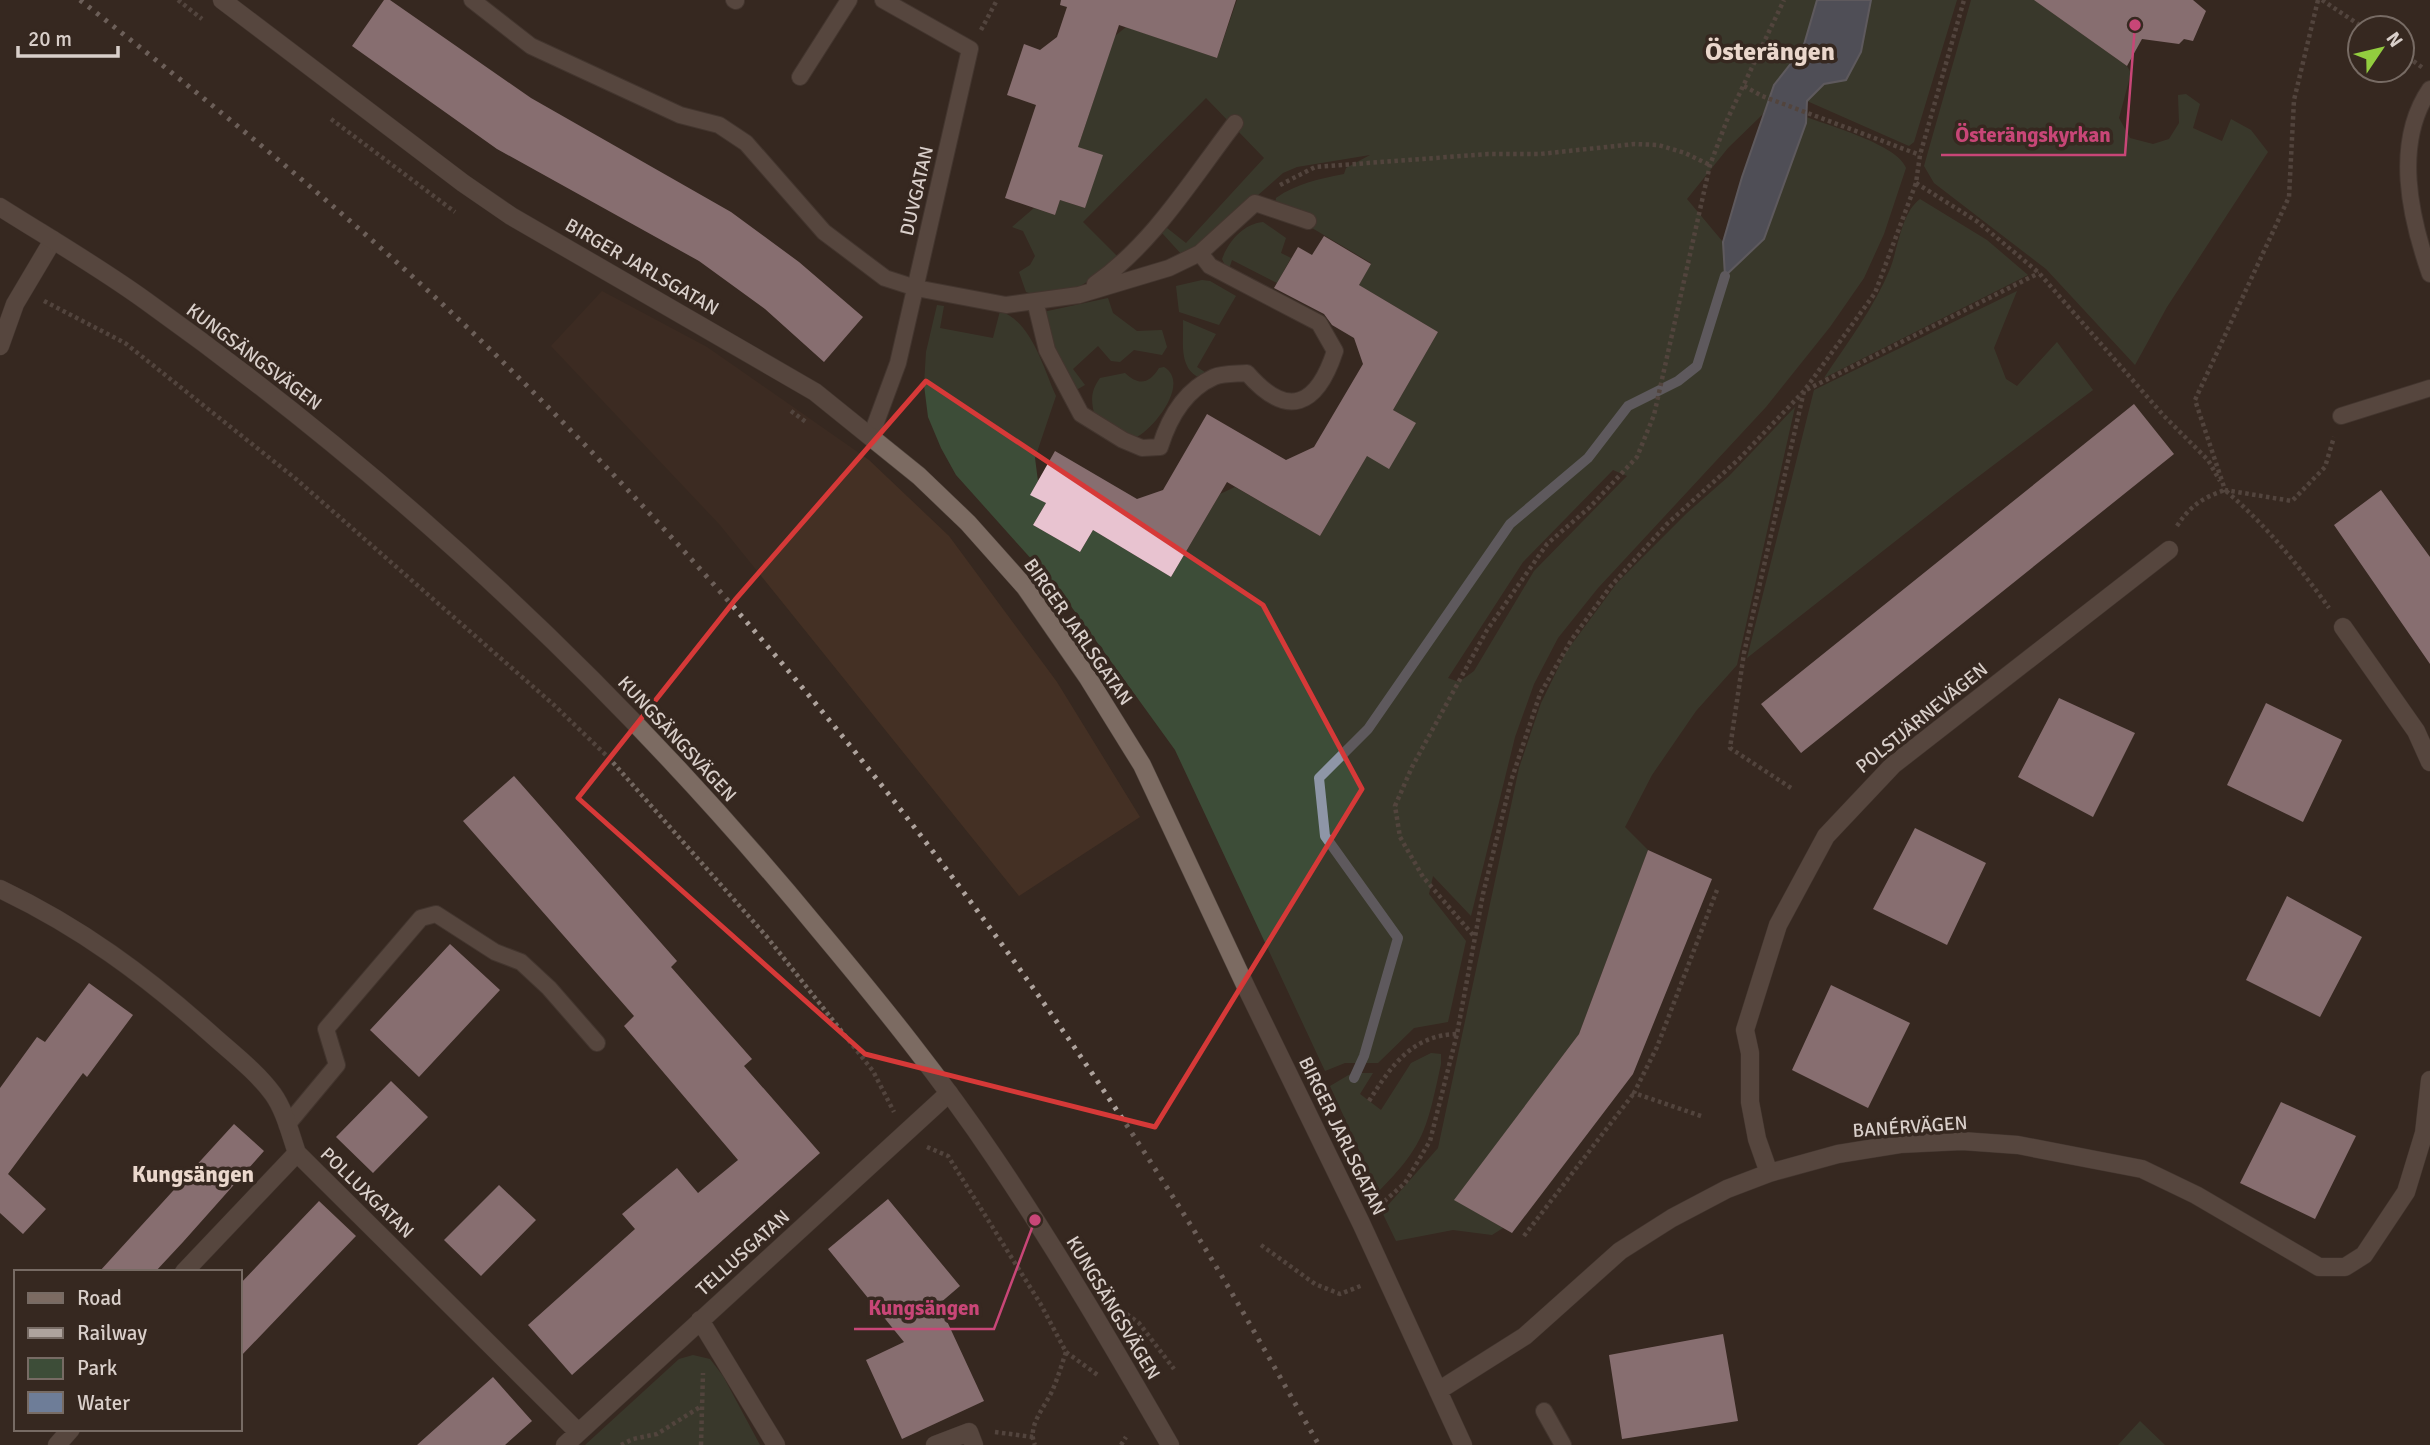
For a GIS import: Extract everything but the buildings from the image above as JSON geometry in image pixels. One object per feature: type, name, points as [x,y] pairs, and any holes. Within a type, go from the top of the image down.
[{"type":"street","name":"BIRGER JARLSGATAN","points":[[222,0],[463,183],[511,216],[815,392],[871,436],[968,523],[1025,587],[1088,678],[1142,765],[1463,1445]]},
{"type":"street","name":"KUNGSÄNGSVÄGEN","points":[[0,207],[144,299],[294,412],[500,589],[607,694],[768,867],[949,1093],[1035,1220],[1170,1445]]},
{"type":"street","points":[[0,346],[23,290],[53,240]]},
{"type":"street","name":"POLSTJÄRNEVÄGEN","points":[[1769,1173],[1757,1139],[1750,1102],[1750,1053],[1745,1030],[1777,925],[1826,836],[1893,765],[2169,550]]},
{"type":"street","points":[[2343,627],[2416,731],[2430,762]]},
{"type":"street","name":"POLLUXGATAN","points":[[0,889],[92,938],[164,992],[250,1069],[273,1094],[288,1125],[297,1153],[571,1439]]},
{"type":"street","name":"BANÉRVÄGEN","points":[[1438,1391],[1525,1336],[1630,1245],[1672,1217],[1727,1189],[1769,1173],[1838,1154],[1900,1144],[1962,1142],[2018,1145],[2142,1169],[2196,1195],[2319,1267],[2344,1267],[2364,1255],[2406,1192],[2424,1133],[2430,1080]]},
{"type":"street","name":"TELLUSGATAN","points":[[571,1439],[949,1093]]},
{"type":"street","points":[[186,1270],[297,1153]]},
{"type":"street","points":[[700,1320],[776,1445]]},
{"type":"street","points":[[57,1445],[69,1431]]},
{"type":"street","points":[[935,1445],[969,1432],[974,1445]]},
{"type":"lane","points":[[472,0],[531,46],[680,116],[719,125],[746,143],[824,232],[885,278],[916,288],[1006,305],[1079,295],[1169,268],[1200,253],[1255,203],[1308,221]]},
{"type":"lane","points":[[800,77],[849,0]]},
{"type":"lane","points":[[883,0],[970,49]]},
{"type":"lane","name":"DUVGATAN","points":[[871,436],[898,363],[970,49]]},
{"type":"lane","points":[[2430,89],[2423,99],[2413,136],[2407,178],[2419,243],[2430,274]]},
{"type":"lane","points":[[1079,295],[1122,265],[1152,233],[1235,123]]},
{"type":"lane","points":[[1035,301],[1047,350],[1081,414],[1123,440],[1142,448],[1160,447],[1167,422],[1191,392],[1216,376],[1247,373],[1261,389],[1285,403],[1301,403],[1315,392],[1335,351],[1319,323],[1210,266],[1200,253]]},
{"type":"lane","points":[[2341,416],[2430,388]]},
{"type":"lane","points":[[288,1125],[337,1065],[326,1029],[421,918],[436,914],[495,952],[521,962],[549,988],[597,1043]]},
{"type":"lane","points":[[1544,1411],[1563,1445]]},
{"type":"path","points":[[178,0],[211,25]]},
{"type":"path","points":[[970,49],[997,0]]},
{"type":"path","points":[[1473,935],[1423,877],[1400,837],[1395,806],[1412,767],[1488,630],[1547,544],[1590,508],[1637,457],[1654,415],[1710,165],[1727,120],[1784,0]]},
{"type":"path","points":[[1382,1219],[1377,1208],[1405,1183],[1430,1142],[1457,1034],[1473,935],[1511,781],[1535,706],[1572,639],[1609,587],[1667,524],[1739,459],[1804,391],[1875,293],[1916,183],[1920,155],[1964,0]]},
{"type":"path","points":[[2224,490],[2195,400],[2289,197],[2294,100],[2320,0],[2346,17]]},
{"type":"path","points":[[1744,86],[1762,96],[1815,113],[1920,155]]},
{"type":"path","points":[[328,117],[460,215]]},
{"type":"path","points":[[1255,203],[1294,176],[1315,167],[1388,160],[1540,154],[1635,144],[1658,145],[1685,153],[1710,165]]},
{"type":"path","points":[[1916,183],[1978,222],[2039,272],[2164,416],[2208,460],[2224,490],[2258,518],[2290,555],[2343,627]]},
{"type":"path","points":[[1804,391],[2039,272]]},
{"type":"path","points":[[23,290],[125,343],[296,478],[437,599],[609,758],[767,937],[873,1071],[888,1104],[908,1133],[919,1145],[948,1156],[1040,1303],[1066,1352],[1052,1391],[1035,1421],[1035,1445]]},
{"type":"path","points":[[1791,788],[1730,748],[1744,653],[1804,391]]},
{"type":"path","points":[[784,406],[815,428]]},
{"type":"path","points":[[2169,550],[2188,509],[2202,498],[2224,490],[2292,501],[2325,467],[2341,416]]},
{"type":"path","points":[[1524,1236],[1634,1093],[1657,1047],[1717,890]]},
{"type":"path","points":[[1369,1101],[1389,1069],[1413,1045],[1441,1035],[1457,1034]]},
{"type":"path","points":[[1634,1093],[1701,1116]]},
{"type":"path","points":[[1261,1245],[1315,1284]]},
{"type":"path","points":[[1356,1273],[1368,1298]]},
{"type":"path","points":[[1139,1323],[1174,1369]]},
{"type":"path","points":[[701,1445],[703,1371]]},
{"type":"path","points":[[621,1445],[633,1439],[657,1434],[701,1407]]},
{"type":"path","points":[[990,1431],[1033,1437]]},
{"type":"path","points":[[1121,1445],[1126,1437]]},
{"type":"highlighted area","points":[[926,381],[1263,605],[1362,789],[1155,1127],[865,1054],[578,798],[735,600]]},
{"type":"shaded area","points":[[602,291],[707,347],[869,460],[949,536],[1057,682],[1140,817],[1019,896],[720,525],[551,346]]},
{"type":"green space","points":[[1237,0],[1817,0],[1803,48],[1774,85],[1763,114],[1728,148],[1687,199],[1723,242],[1725,275],[1764,239],[1806,117],[1877,144],[1900,160],[1906,168],[1884,234],[1864,278],[1830,327],[1766,407],[1598,588],[1558,638],[1534,684],[1515,737],[1471,916],[1433,876],[1429,894],[1466,941],[1448,1022],[1414,1028],[1378,1063],[1345,1063],[1325,1071],[1175,750],[1060,591],[956,475],[928,417],[924,385],[926,352],[937,305],[944,306],[940,328],[993,338],[1000,311],[1020,325],[1035,347],[1056,396],[1035,458],[1038,481],[1031,494],[1046,503],[1033,525],[1080,552],[1093,530],[1171,577],[1220,494],[1235,487],[1320,536],[1367,456],[1415,423],[1393,410],[1438,332],[1359,285],[1371,263],[1275,206],[1276,198],[1284,193],[1309,182],[1344,174],[1346,168],[1370,155],[1297,167],[1283,173],[1191,254],[1183,256],[1162,233],[1167,228],[1186,243],[1264,158],[1206,98],[1083,222],[1117,256],[1108,265],[1087,282],[1052,296],[1026,292],[1019,272],[1030,265],[1035,256],[1023,231],[1012,227],[1034,208],[1055,215],[1060,200],[1085,208],[1102,155],[1078,147],[1115,36],[1126,27],[1217,58]],"holes":[[[1613,470],[1627,476],[1534,571],[1474,671],[1459,682],[1448,678],[1523,562]]]},
{"type":"green space","points":[[1871,0],[1957,0],[1914,142],[1909,146],[1807,101],[1824,84],[1846,80],[1861,52]]},
{"type":"green space","points":[[1971,0],[2041,0],[2040,4],[2127,66],[2131,73],[2119,118],[2130,138],[2153,144],[2169,139],[2179,123],[2178,95],[2186,94],[2200,104],[2193,128],[2222,141],[2231,119],[2251,130],[2268,152],[2167,307],[2135,365],[2046,269],[1934,183],[1924,166]]},
{"type":"green space","points":[[1920,199],[1987,240],[2028,275],[1824,378],[1876,298],[1890,269],[1908,213]]},
{"type":"green space","points":[[1263,222],[1286,238],[1281,253],[1291,258],[1277,283],[1232,260],[1228,272],[1222,259],[1238,234],[1249,226]]},
{"type":"green space","points":[[1202,280],[1210,281],[1236,296],[1219,325],[1179,312],[1176,286]]},
{"type":"green space","points":[[2017,291],[1994,348],[2006,379],[2017,386],[2057,342],[2093,390],[1954,495],[1747,658],[1814,390]]},
{"type":"green space","points":[[1108,298],[1113,313],[1137,331],[1162,330],[1167,347],[1162,355],[1134,350],[1120,362],[1111,361],[1098,346],[1073,369],[1085,385],[1078,389],[1063,376],[1058,366],[1043,312]]},
{"type":"green space","points":[[1183,320],[1216,334],[1197,367],[1208,374],[1198,377],[1187,366],[1183,352]]},
{"type":"green space","points":[[1164,367],[1171,374],[1171,394],[1159,416],[1143,433],[1135,438],[1095,417],[1092,397],[1100,378],[1125,373],[1135,380],[1144,381]]},
{"type":"green space","points":[[1795,407],[1737,665],[1696,711],[1652,775],[1625,827],[1648,850],[1579,1034],[1455,1200],[1503,1228],[1492,1235],[1453,1230],[1396,1241],[1382,1212],[1438,1148],[1519,768],[1541,703],[1566,652],[1617,583],[1687,513],[1729,476]]},
{"type":"green space","points":[[1431,1053],[1441,1054],[1441,1064],[1422,1134],[1406,1161],[1378,1192],[1330,1086],[1352,1073],[1373,1073],[1360,1094],[1381,1110],[1411,1063]]},
{"type":"green space","points":[[693,1355],[710,1359],[723,1376],[760,1445],[585,1445],[679,1359]]},
{"type":"green space","points":[[2140,1421],[2165,1445],[2118,1445]]},
{"type":"water","points":[[1817,0],[1871,0],[1861,52],[1846,80],[1824,84],[1807,101],[1806,123],[1764,239],[1725,276],[1723,242],[1742,177],[1774,85],[1803,48]]},
{"type":"waterway","points":[[1354,1078],[1364,1056],[1398,938],[1325,836],[1319,778],[1368,729],[1510,524],[1588,458],[1628,406],[1678,381],[1697,366],[1725,276]]},
{"type":"railway","points":[[80,0],[301,179],[460,321],[609,470],[795,678],[968,898],[1050,1012],[1203,1245],[1319,1445]]},
{"type":"place","name":"Österängskyrkan","points":[[2135,25]]},
{"type":"place","name":"Kungsängen","points":[[1035,1220]]},
{"type":"district","name":"Österängen","points":[[1770,52]]},
{"type":"district","name":"Kungsängen","points":[[193,1174]]}]
